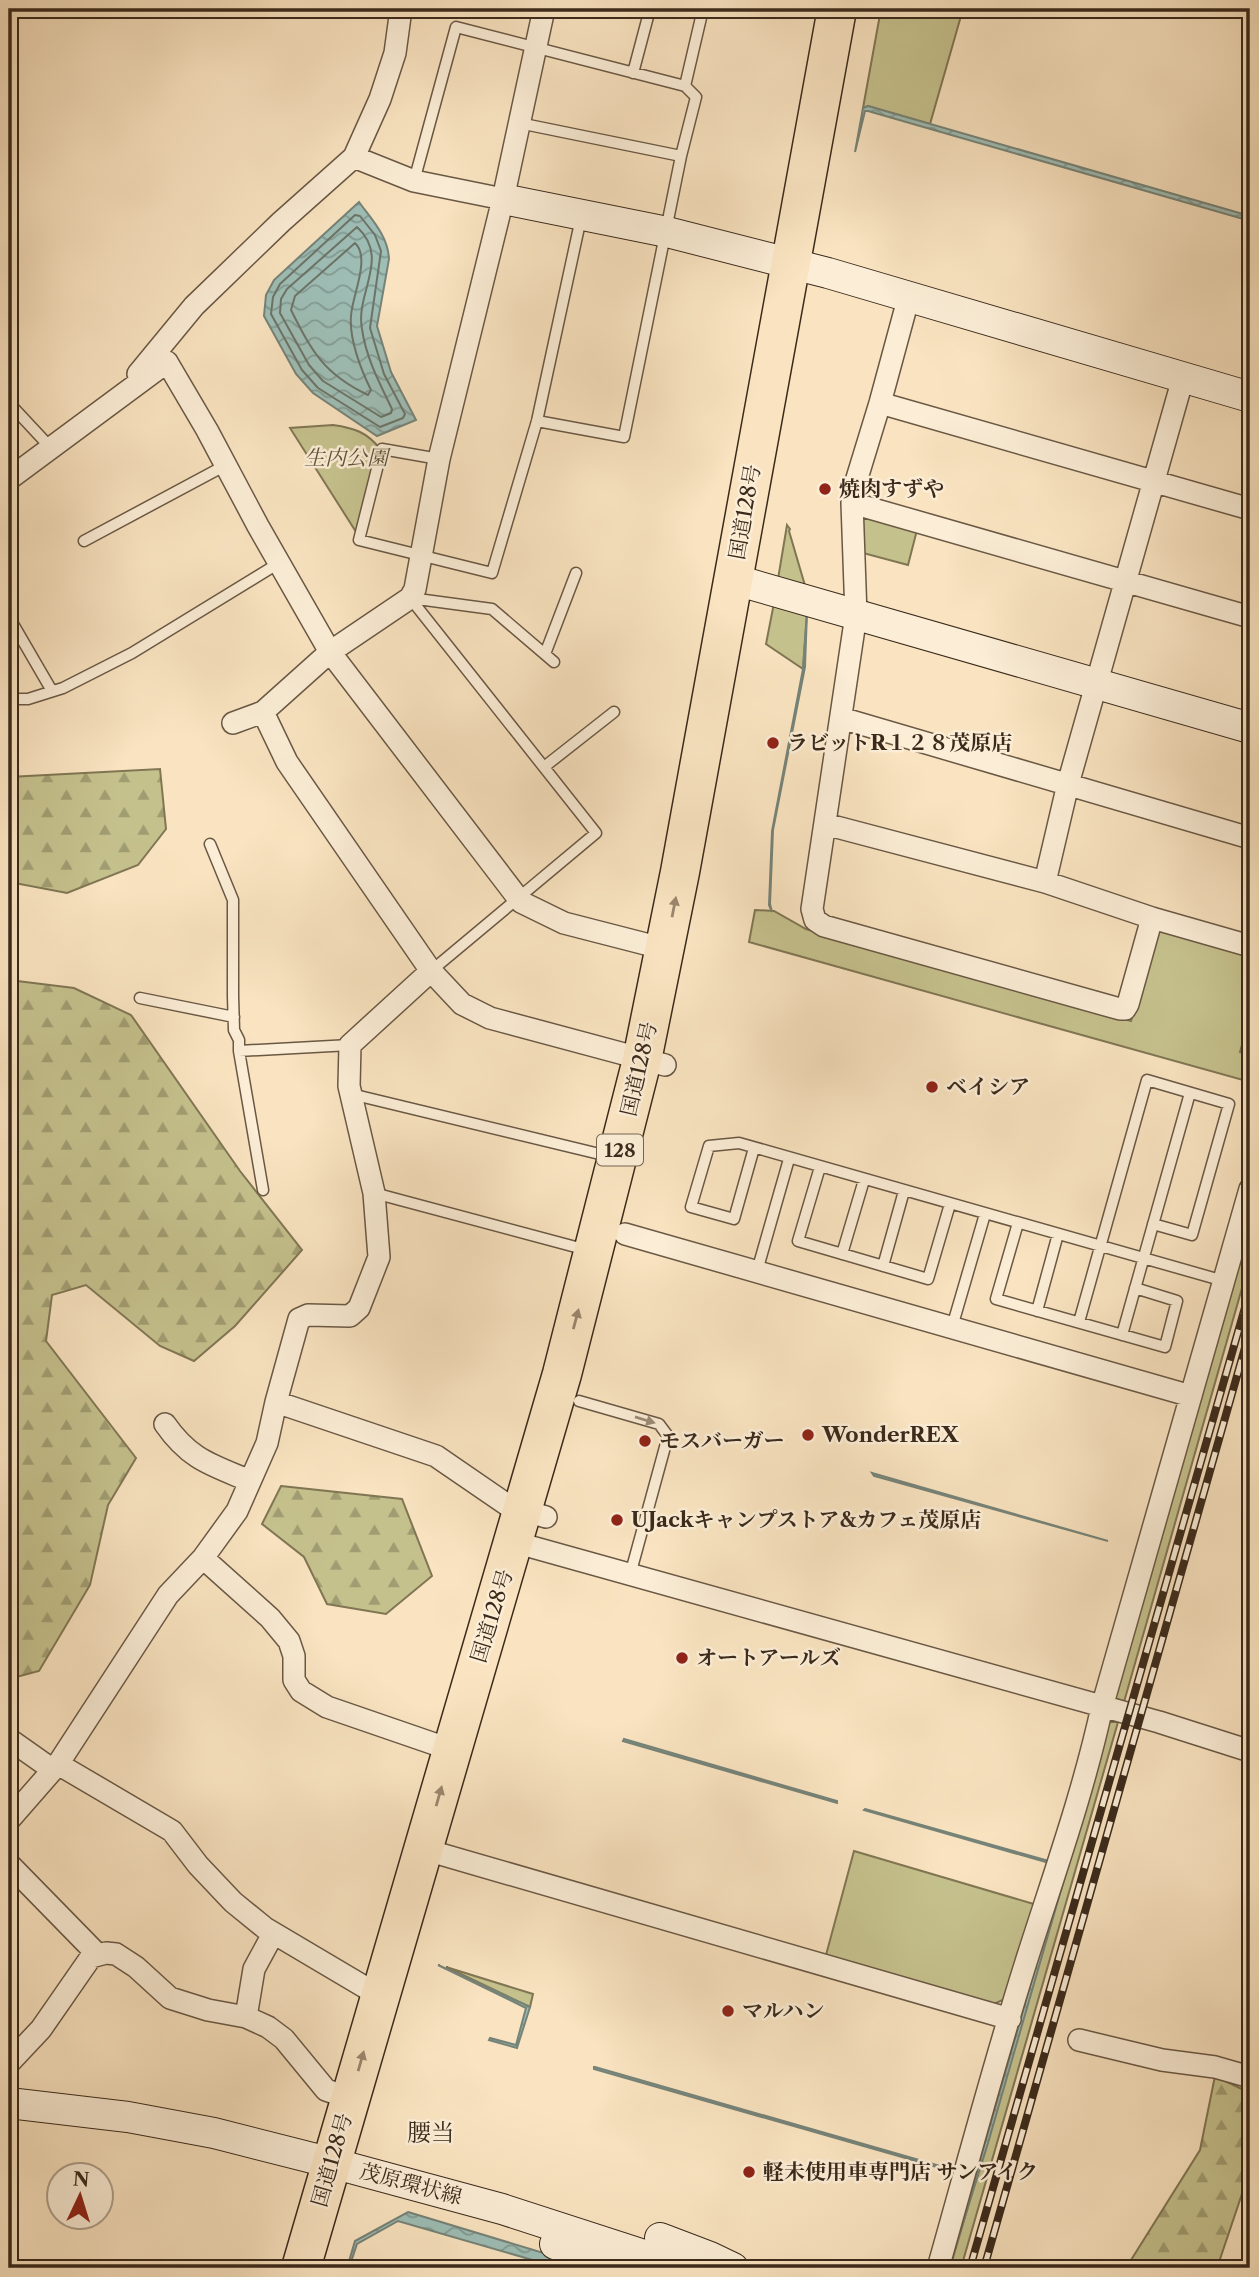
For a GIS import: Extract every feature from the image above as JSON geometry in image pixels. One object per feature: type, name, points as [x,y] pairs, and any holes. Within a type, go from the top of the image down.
[{"type":"highway","name":"国道128号","points":[[327,2268],[344,2166],[350,2098],[381,1993],[435,1853],[452,1750],[579,1401],[609,1243],[618,1159],[654,1062],[665,949],[745,583],[802,266],[837,9]]},
{"type":"highway","name":"国道128号","points":[[802,266],[863,9]]},
{"type":"highway","name":"国道128号","points":[[301,2268],[344,2166],[530,1530],[609,1243],[654,1062],[706,874],[745,583]]},
{"type":"street","points":[[118,399],[194,306],[281,222],[354,157],[380,99],[396,53],[401,9]]},
{"type":"street","points":[[233,723],[263,712],[330,652],[410,598],[415,589],[439,459],[503,199],[544,9]]},
{"type":"street","points":[[354,157],[414,181],[667,232],[802,266],[1250,397]]},
{"type":"street","points":[[909,296],[854,488],[852,503],[856,615],[813,914],[819,924],[1120,1009],[1125,1009],[1128,1004],[1152,918]]},
{"type":"street","points":[[9,479],[167,362],[330,652],[518,898],[564,923],[665,949]]},
{"type":"street","points":[[1045,882],[1068,785],[1183,378]]},
{"type":"street","points":[[880,403],[1250,509]]},
{"type":"street","points":[[852,503],[1250,617]]},
{"type":"street","points":[[745,583],[1250,728]]},
{"type":"street","points":[[263,712],[288,762],[431,971],[462,1004],[490,1018],[654,1062]]},
{"type":"street","points":[[841,718],[1250,838]]},
{"type":"street","points":[[825,824],[1045,882],[1152,918],[1250,946]]},
{"type":"street","points":[[9,1820],[55,1767],[168,1595],[203,1558],[237,1511],[267,1443],[299,1319],[308,1314],[350,1316],[359,1308],[379,1257],[374,1193],[349,1086],[350,1045],[431,971]]},
{"type":"street","points":[[938,2268],[1025,1964],[1060,1861],[1093,1747],[1102,1707],[1250,1189]]},
{"type":"street","points":[[609,1243],[757,1271],[1191,1396]]},
{"type":"street","points":[[276,1402],[436,1456],[509,1506],[530,1530],[630,1575],[1159,1722],[1250,1751]]},
{"type":"street","points":[[165,1424],[179,1444],[200,1459],[250,1481]]},
{"type":"street","points":[[203,1558],[270,1618],[289,1641],[294,1656],[294,1680],[302,1691],[327,1707],[452,1750]]},
{"type":"street","points":[[9,1738],[55,1767],[172,1831],[198,1865],[233,1902],[273,1934],[368,1989],[381,1993]]},
{"type":"street","points":[[435,1853],[1010,2019]]},
{"type":"street","points":[[9,1864],[98,1955]]},
{"type":"street","points":[[246,2017],[254,1969],[273,1934]]},
{"type":"street","points":[[9,2063],[31,2042],[91,1957],[116,1954],[136,1967],[170,1998],[208,2010],[246,2017],[268,2027],[284,2039],[327,2090],[350,2098]]},
{"type":"street","points":[[1079,2040],[1162,2060],[1215,2067],[1250,2077]]},
{"type":"street","name":"茂原環状線","points":[[9,2103],[128,2117],[171,2125],[344,2166],[502,2209],[612,2255],[684,2268]]},
{"type":"street","points":[[502,2209],[560,2213],[615,2225],[667,2240],[733,2268]]},
{"type":"lane","points":[[633,73],[650,9]]},
{"type":"lane","points":[[685,86],[704,9]]},
{"type":"lane","points":[[414,181],[456,26],[685,86],[696,97],[681,156],[624,437],[537,421]]},
{"type":"lane","points":[[519,122],[681,156]]},
{"type":"lane","points":[[439,459],[382,449],[359,540],[492,573],[537,421],[582,214]]},
{"type":"lane","points":[[9,403],[51,448]]},
{"type":"lane","points":[[84,541],[226,465]]},
{"type":"lane","points":[[9,699],[28,699],[52,691],[132,653],[279,563]]},
{"type":"lane","points":[[545,654],[576,573]]},
{"type":"lane","points":[[410,598],[492,609],[554,662]]},
{"type":"lane","points":[[410,598],[596,834],[431,971]]},
{"type":"lane","points":[[9,617],[52,691]]},
{"type":"lane","points":[[544,767],[614,712]]},
{"type":"lane","points":[[210,844],[233,900],[234,1030],[239,1040],[263,1190]]},
{"type":"lane","points":[[140,998],[234,1017]]},
{"type":"lane","points":[[239,1051],[350,1045]]},
{"type":"lane","points":[[1079,1322],[1147,1080],[1229,1104],[1192,1234],[1153,1224]]},
{"type":"lane","points":[[1122,1335],[1190,1093]]},
{"type":"lane","points":[[351,1094],[618,1159]]},
{"type":"lane","points":[[754,1148],[734,1219],[691,1207],[709,1146],[739,1143],[1224,1281]]},
{"type":"lane","points":[[757,1271],[789,1159]]},
{"type":"lane","points":[[820,1167],[798,1241],[928,1279],[950,1204]]},
{"type":"lane","points":[[842,1254],[864,1180]]},
{"type":"lane","points":[[883,1266],[904,1191]]},
{"type":"lane","points":[[374,1193],[609,1243]]},
{"type":"lane","points":[[952,1327],[985,1214]]},
{"type":"lane","points":[[1018,1223],[996,1298],[1165,1347],[1177,1301],[1135,1288]]},
{"type":"lane","points":[[1037,1311],[1058,1234]]},
{"type":"lane","points":[[579,1401],[659,1424],[668,1436],[630,1575]]},
{"type":"green space","points":[[881,9],[963,9],[930,124],[868,106],[863,108]]},
{"type":"green space","name":"生内公園","points":[[333,425],[360,432],[380,449],[358,535],[290,428]]},
{"type":"green space","points":[[866,515],[917,530],[908,565],[863,553],[862,519]]},
{"type":"green space","points":[[787,525],[790,529],[806,589],[778,579]]},
{"type":"green space","points":[[774,603],[807,612],[803,669],[766,644]]},
{"type":"green space","points":[[160,769],[166,829],[138,865],[67,893],[9,882],[9,777]]},
{"type":"green space","points":[[755,910],[774,911],[806,929],[1131,1021],[1156,932],[1161,929],[1250,955],[1250,1016],[1240,1052],[1250,1055],[1250,1082],[749,942]]},
{"type":"green space","points":[[9,980],[74,988],[131,1015],[240,1171],[302,1250],[235,1326],[194,1361],[160,1346],[86,1285],[52,1295],[46,1341],[136,1458],[108,1505],[90,1585],[39,1671],[9,1679]]},
{"type":"green space","points":[[1250,1222],[1250,1260],[1124,1702],[1114,1698]]},
{"type":"green space","points":[[281,1486],[402,1499],[432,1576],[386,1614],[327,1604],[304,1557],[262,1524]]},
{"type":"green space","points":[[1106,1722],[1118,1722],[961,2268],[950,2268],[1108,1728]]},
{"type":"green space","points":[[854,1851],[1037,1905],[1007,1998],[994,2004],[826,1955]]},
{"type":"green space","points":[[446,1967],[533,1994],[530,2007]]},
{"type":"green space","points":[[1215,2076],[1250,2093],[1250,2170],[1217,2268],[1126,2268],[1200,2150]]},
{"type":"water","points":[[868,106],[1250,216],[1250,221],[868,111],[865,111],[855,152],[863,108]]},
{"type":"water","points":[[359,202],[386,243],[389,259],[377,326],[391,372],[416,420],[377,436],[313,393],[296,374],[264,316],[266,295],[274,280]]},
{"type":"water","points":[[807,612],[805,667],[773,830],[772,912],[769,905],[772,831],[803,669]]},
{"type":"water","points":[[872,1473],[1108,1541],[874,1476]]},
{"type":"water","points":[[1105,1726],[1108,1727],[988,2143],[949,2268]]},
{"type":"water","points":[[624,1739],[837,1801],[837,1803],[623,1741]]},
{"type":"water","points":[[864,1810],[1049,1861],[1049,1863]]},
{"type":"water","points":[[438,1965],[530,2007],[517,2048],[489,2040],[490,2038],[516,2045],[526,2008]]},
{"type":"water","points":[[594,2069],[954,2170],[954,2172]]},
{"type":"water","points":[[408,2212],[593,2268],[560,2268],[398,2221],[357,2244],[347,2268],[355,2241]]},
{"type":"railway","points":[[970,2268],[1250,1290]]},
{"type":"railway","points":[[984,2268],[1250,1330]]},
{"type":"place","name":"焼肉すずや","points":[[825,489]]},
{"type":"place","name":"ラビットR１２８茂原店","points":[[773,743]]},
{"type":"place","name":"ベイシア","points":[[932,1087]]},
{"type":"place","name":"WonderREX","points":[[808,1435]]},
{"type":"place","name":"モスバーガー","points":[[645,1441]]},
{"type":"place","name":"UJackキャンプストア&カフェ茂原店","points":[[617,1520]]},
{"type":"place","name":"オートアールズ","points":[[682,1658]]},
{"type":"place","name":"マルハン","points":[[728,2011]]},
{"type":"place","name":"軽未使用車専門店 サンアイク","points":[[749,2172]]},
{"type":"district","name":"腰当","points":[[431,2133]]}]
